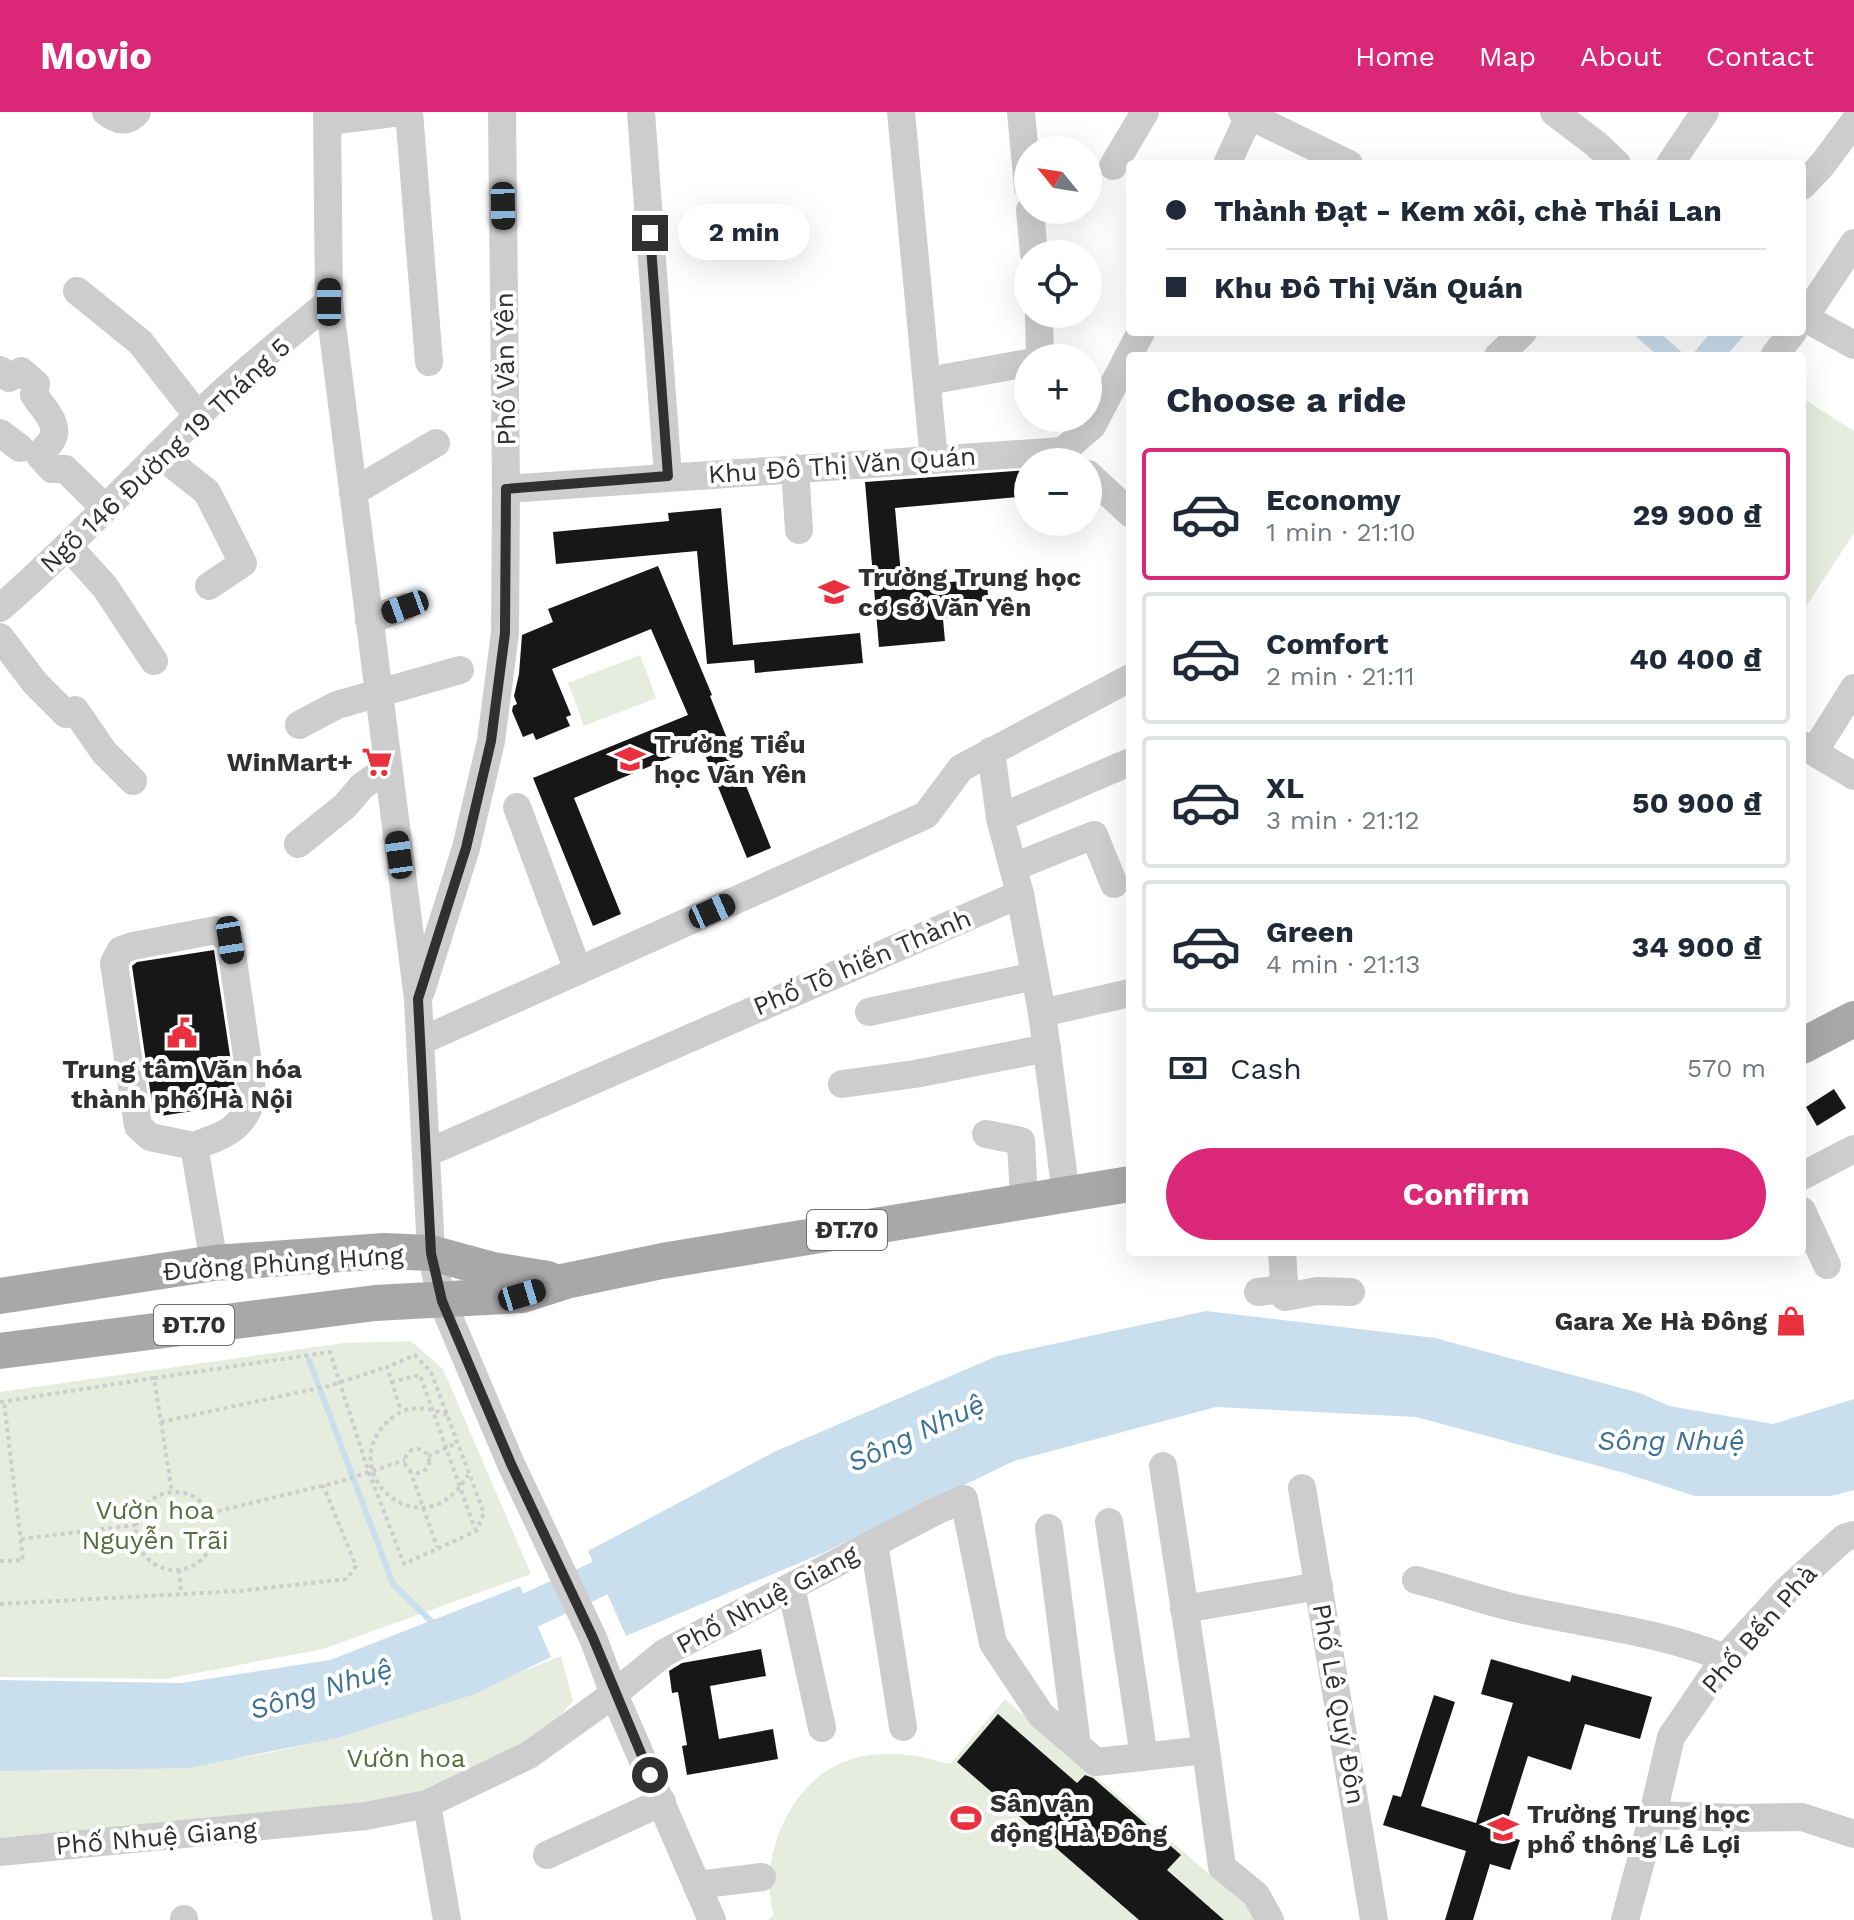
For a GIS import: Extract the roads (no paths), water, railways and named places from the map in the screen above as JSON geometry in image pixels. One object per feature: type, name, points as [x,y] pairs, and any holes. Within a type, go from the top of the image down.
[{"type":"main road","points":[[1806,1044],[1854,1019]]},
{"type":"main road","name":"Đường Phùng Hưng","points":[[0,1351],[375,1303],[522,1295],[566,1281],[662,1261],[1126,1185]]},
{"type":"main road","name":"Đường Phùng Hưng","points":[[0,1296],[214,1263],[384,1251],[431,1253],[493,1270],[566,1281]]},
{"type":"main road","points":[[214,1263],[224,1322]]},
{"type":"street","points":[[106,112],[112,117],[126,120],[132,119],[137,112]]},
{"type":"street","points":[[402,112],[327,116],[329,302],[418,999],[431,1253],[442,1301],[511,1464],[603,1662],[712,1920]]},
{"type":"street","points":[[409,112],[429,362]]},
{"type":"street","name":"Phố Văn Yên","points":[[418,999],[466,848],[491,741],[505,633],[502,112]]},
{"type":"street","points":[[641,112],[668,476]]},
{"type":"street","points":[[901,112],[934,460]]},
{"type":"street","points":[[1021,112],[1023,136]]},
{"type":"street","points":[[1113,166],[1145,112]]},
{"type":"street","points":[[1554,112],[1613,160]]},
{"type":"street","points":[[1672,160],[1701,113]]},
{"type":"street","points":[[1229,160],[1248,114],[1341,160]]},
{"type":"street","points":[[1806,182],[1854,122]]},
{"type":"street","points":[[1806,315],[1854,243]]},
{"type":"street","points":[[77,291],[140,342],[198,416]]},
{"type":"street","name":"Ngõ 146 Đường 19 Tháng 5","points":[[0,608],[68,546],[198,416],[329,302]]},
{"type":"street","points":[[1806,326],[1854,345]]},
{"type":"street","points":[[1502,352],[1519,336]]},
{"type":"street","points":[[1777,352],[1790,336]]},
{"type":"street","points":[[1075,448],[1092,426],[1126,361]]},
{"type":"street","points":[[928,381],[1014,366]]},
{"type":"street","points":[[0,370],[9,378],[21,371],[36,384],[34,395],[50,415],[54,433],[53,440],[40,456],[52,469],[65,469],[104,507]]},
{"type":"street","points":[[353,492],[436,443]]},
{"type":"street","points":[[159,454],[207,492],[243,563],[209,586]]},
{"type":"street","name":"Khu Đô Thị Văn Quán","points":[[506,489],[795,468],[1014,458]]},
{"type":"street","points":[[795,468],[799,530]]},
{"type":"street","points":[[1102,487],[1126,509]]},
{"type":"street","points":[[68,546],[105,587],[154,661]]},
{"type":"street","points":[[369,620],[405,607]]},
{"type":"street","points":[[0,637],[35,683],[66,714],[75,710],[104,752],[133,781]]},
{"type":"street","points":[[299,725],[337,705],[460,670]]},
{"type":"street","points":[[421,1041],[926,815],[961,768],[1126,680]]},
{"type":"street","points":[[1854,688],[1808,748],[1854,776]]},
{"type":"street","points":[[991,751],[1000,818],[1017,880],[1042,1013],[1066,1194]]},
{"type":"street","points":[[1000,818],[1126,764]]},
{"type":"street","points":[[298,844],[345,806],[362,786],[388,768]]},
{"type":"street","points":[[517,807],[578,971]]},
{"type":"street","name":"Phố Tô hiến Thành","points":[[427,1153],[801,987],[1017,880],[1094,835],[1114,884]]},
{"type":"street","points":[[216,930],[230,940],[253,1097],[243,1120],[227,1134],[194,1146],[150,1137],[138,1126],[114,963],[121,950],[133,946],[216,930]]},
{"type":"street","points":[[869,1012],[1035,976]]},
{"type":"street","points":[[1042,1013],[1126,994]]},
{"type":"street","points":[[842,1084],[915,1074],[1047,1048]]},
{"type":"street","points":[[986,1134],[1021,1141],[1024,1200]]},
{"type":"street","points":[[194,1146],[214,1263]]},
{"type":"street","points":[[1806,1174],[1854,1149]]},
{"type":"street","points":[[1806,1220],[1827,1265]]},
{"type":"street","points":[[1281,1256],[1271,1290],[1285,1297],[1317,1291],[1351,1292]]},
{"type":"street","points":[[1163,1466],[1222,1867],[1256,1895],[1270,1920]]},
{"type":"street","name":"Phố Lê Quý Đôn","points":[[1302,1488],[1374,1920]]},
{"type":"street","name":"Phố Nhuệ Giang","points":[[0,1852],[366,1816],[427,1804],[529,1755],[614,1694],[664,1653],[964,1499],[993,1643],[1041,1715],[1096,1762],[1206,1750]]},
{"type":"street","points":[[1109,1522],[1144,1757]]},
{"type":"street","points":[[1049,1528],[1077,1745]]},
{"type":"street","name":"Phố Bến Phà","points":[[1625,1920],[1671,1737],[1725,1658],[1787,1590],[1844,1538],[1854,1535]]},
{"type":"street","points":[[874,1543],[903,1727]]},
{"type":"street","points":[[1416,1580],[1511,1607],[1654,1634],[1725,1658]]},
{"type":"street","points":[[1184,1609],[1319,1586]]},
{"type":"street","points":[[791,1587],[822,1728]]},
{"type":"street","points":[[547,1855],[662,1802]]},
{"type":"street","points":[[427,1804],[447,1920]]},
{"type":"street","points":[[1653,1815],[1802,1817],[1854,1834]]},
{"type":"street","points":[[697,1885],[762,1877]]},
{"type":"water","points":[[1636,336],[1664,336],[1682,352],[1654,352]]},
{"type":"water","points":[[1708,336],[1744,336],[1730,352],[1694,352]]},
{"type":"water","points":[[1206,1311],[1435,1338],[1640,1393],[1669,1406],[1773,1424],[1854,1399],[1854,1490],[1831,1496],[1695,1496],[1621,1472],[1416,1417],[1216,1407],[1014,1461],[823,1553],[626,1636],[588,1551],[774,1452],[997,1356]]},
{"type":"water","points":[[520,1586],[551,1657],[475,1694],[337,1738],[189,1768],[0,1771],[0,1680],[181,1683],[330,1660]]},
{"type":"waterway","points":[[309,1360],[393,1584],[434,1624]]},
{"type":"waterway","name":"Sông Nhuệ","points":[[487,1630],[644,1558]]},
{"type":"place","name":"Trường Trung học cơ sở Văn Yên","points":[[834,592]]},
{"type":"place","name":"Trường Tiểu học Văn Yên","points":[[630,759]]},
{"type":"place","name":"WinMart+","points":[[377,762]]},
{"type":"place","name":"Trung tâm Văn hóa thành phố Hà Nội","points":[[182,1033]]},
{"type":"place","name":"Gara Xe Hà Đông","points":[[1791,1321]]},
{"type":"place","name":"Sân vận động Hà Đông","points":[[966,1818]]},
{"type":"place","name":"Trường Trung học phổ thông Lê Lợi","points":[[1503,1829]]},
{"type":"park label","name":"Vườn hoa Nguyễn Trãi","points":[[155,1525]]},
{"type":"park label","name":"Vườn hoa","points":[[406,1758]]}]
